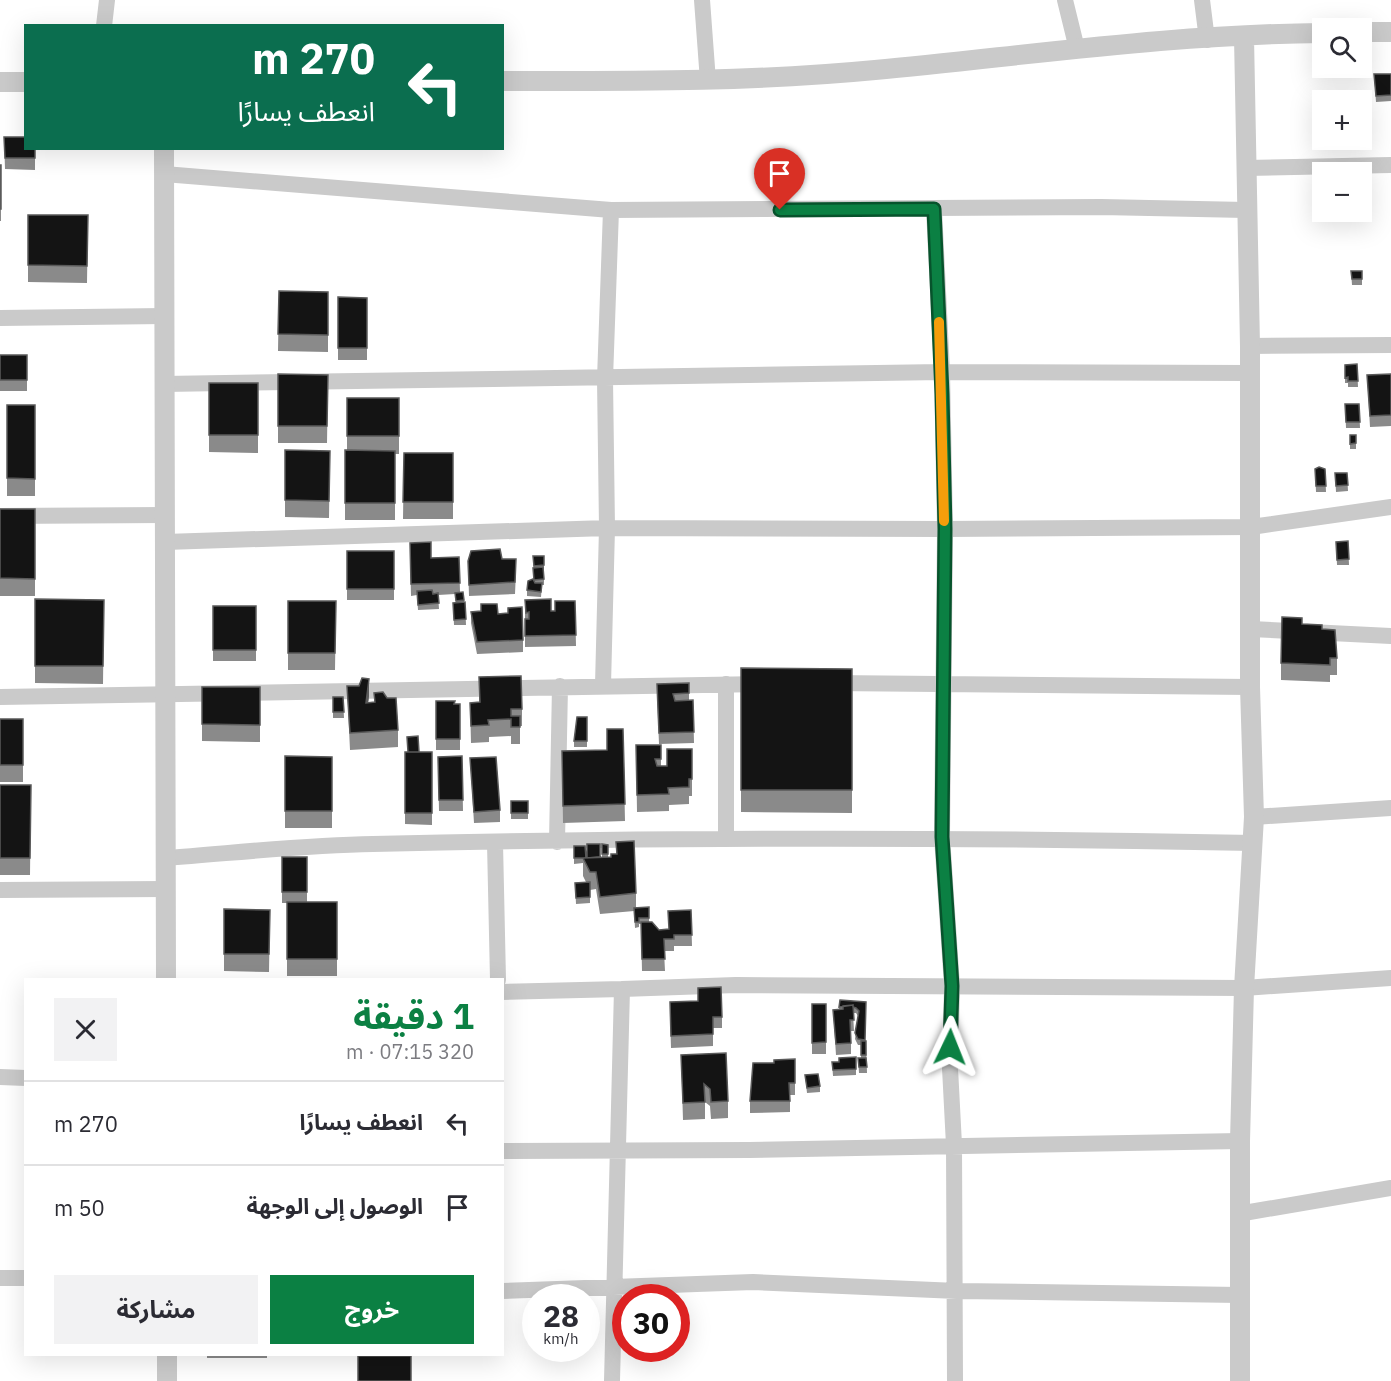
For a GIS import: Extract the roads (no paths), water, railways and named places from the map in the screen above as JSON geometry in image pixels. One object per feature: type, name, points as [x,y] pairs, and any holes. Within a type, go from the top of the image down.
[{"type":"street","points":[[104,24],[107,0]]},
{"type":"street","points":[[702,0],[708,81]]},
{"type":"street","points":[[1065,0],[1077,49]]},
{"type":"street","points":[[1202,0],[1207,40]]},
{"type":"street","points":[[1372,32],[1391,32]]},
{"type":"street","points":[[504,81],[708,81],[873,70],[1077,49],[1312,34]]},
{"type":"street","points":[[1240,1381],[1238,1214],[1244,988],[1254,843],[1250,687],[1251,527],[1248,373],[1250,346],[1244,37]]},
{"type":"street","points":[[0,82],[24,82]]},
{"type":"street","points":[[164,150],[166,978]]},
{"type":"street","points":[[1246,168],[1391,165]]},
{"type":"street","points":[[164,174],[611,210],[1101,207],[1246,210]]},
{"type":"street","points":[[934,209],[942,372],[945,529],[942,837],[952,986],[950,1068],[957,1291],[955,1381]]},
{"type":"street","points":[[603,686],[607,528],[605,379],[611,210]]},
{"type":"street","points":[[0,318],[164,316]]},
{"type":"street","points":[[1250,346],[1391,345]]},
{"type":"street","points":[[164,384],[605,379],[942,372],[1248,373]]},
{"type":"street","points":[[165,542],[607,528],[1251,527],[1391,507]]},
{"type":"street","points":[[0,516],[165,515]]},
{"type":"street","points":[[1251,629],[1391,636]]},
{"type":"street","points":[[817,683],[943,682],[1250,687]]},
{"type":"street","points":[[726,684],[726,839]]},
{"type":"street","points":[[0,697],[783,684]]},
{"type":"street","points":[[557,842],[560,686]]},
{"type":"street","points":[[1254,817],[1391,808]]},
{"type":"street","points":[[166,858],[371,844],[726,839],[942,837],[1254,843]]},
{"type":"street","points":[[495,843],[498,978]]},
{"type":"street","points":[[0,890],[166,889]]},
{"type":"street","points":[[504,992],[735,985],[1244,988],[1391,978]]},
{"type":"street","points":[[616,1284],[622,988]]},
{"type":"street","points":[[0,1077],[24,1078]]},
{"type":"street","points":[[504,1150],[1240,1141]]},
{"type":"street","points":[[1238,1214],[1391,1188]]},
{"type":"street","points":[[0,1278],[24,1278]]},
{"type":"street","points":[[690,1285],[753,1282],[957,1291],[1240,1295]]},
{"type":"street","points":[[504,1292],[612,1288]]},
{"type":"street","points":[[167,1356],[167,1381]]},
{"type":"street","points":[[612,1381],[613,1362]]}]
